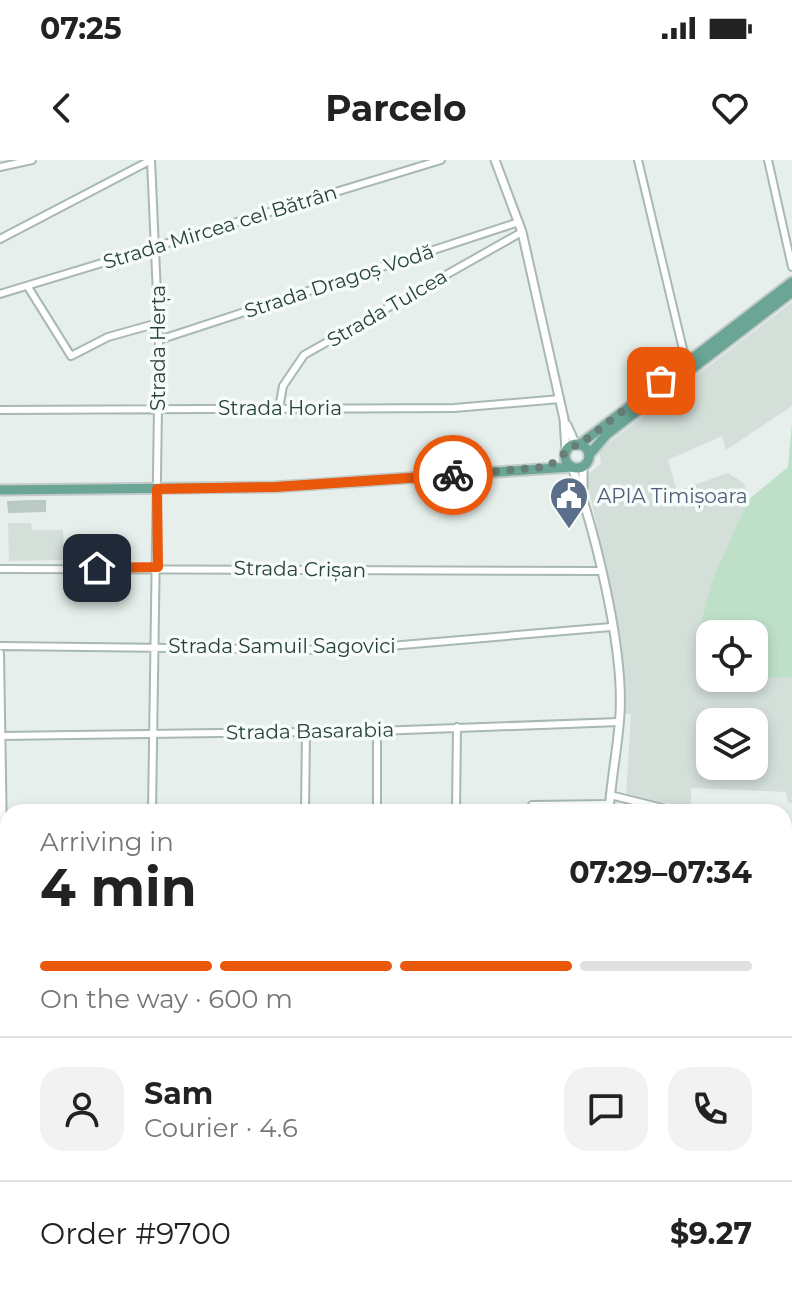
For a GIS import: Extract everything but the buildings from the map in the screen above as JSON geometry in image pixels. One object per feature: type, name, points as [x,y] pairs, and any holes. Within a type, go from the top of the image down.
[{"type":"main road","points":[[0,490],[300,486],[576,467],[597,442],[792,282]]},
{"type":"main road","points":[[546,467],[792,292]]},
{"type":"main road","points":[[578,445],[589,455]]},
{"type":"main road","points":[[566,453],[576,467]]},
{"type":"street","points":[[0,167],[32,160]]},
{"type":"street","points":[[0,239],[151,160]]},
{"type":"street","name":"Strada Herța","points":[[151,160],[159,340],[158,567],[152,804]]},
{"type":"street","name":"Strada Mircea cel Bătrân","points":[[0,294],[441,160]]},
{"type":"street","points":[[495,160],[522,232],[564,419],[566,453]]},
{"type":"street","points":[[638,160],[687,367]]},
{"type":"street","points":[[768,160],[792,267]]},
{"type":"street","name":"Strada Dragoș Vodă","points":[[159,340],[519,222]]},
{"type":"street","name":"Strada Tulcea","points":[[279,408],[283,386],[304,355],[522,232]]},
{"type":"street","points":[[28,287],[71,356],[108,337],[158,323]]},
{"type":"street","name":"Strada Horia","points":[[0,410],[454,408],[560,399]]},
{"type":"street","points":[[564,419],[578,445]]},
{"type":"street","points":[[576,467],[600,571],[619,679],[619,722],[609,804]]},
{"type":"street","name":"Strada Crișan","points":[[0,569],[158,567],[600,571]]},
{"type":"street","name":"Strada Samuil Sagovici","points":[[0,646],[368,649],[611,627]]},
{"type":"street","points":[[0,653],[1,794]]},
{"type":"street","name":"Strada Basarabia","points":[[1,736],[377,731],[619,722]]},
{"type":"street","points":[[456,804],[457,727]]},
{"type":"street","points":[[305,804],[306,731]]},
{"type":"street","points":[[377,731],[377,804]]},
{"type":"shaded area","points":[[792,302],[792,406],[726,450],[722,436],[668,460],[677,491],[728,473],[744,483],[748,500],[712,580],[702,620],[696,620],[696,692],[768,692],[768,677],[792,677],[792,803],[788,803],[786,792],[691,788],[691,804],[671,804],[626,795],[631,714],[624,714],[622,645],[586,476],[601,463],[599,450]]},
{"type":"shaded area","points":[[8,523],[31,523],[32,530],[63,530],[64,560],[9,561]]},
{"type":"green space","points":[[792,423],[792,677],[768,678],[768,620],[702,620],[712,580],[748,500],[788,467]]},
{"type":"way so far","points":[[453,475],[546,467],[562,459],[569,447],[579,445],[661,381]]},
{"type":"place","name":"APIA Timișoara","points":[[569,530]]},
{"type":"route","points":[[97,568],[158,567],[157,489],[275,487],[453,475]]}]
